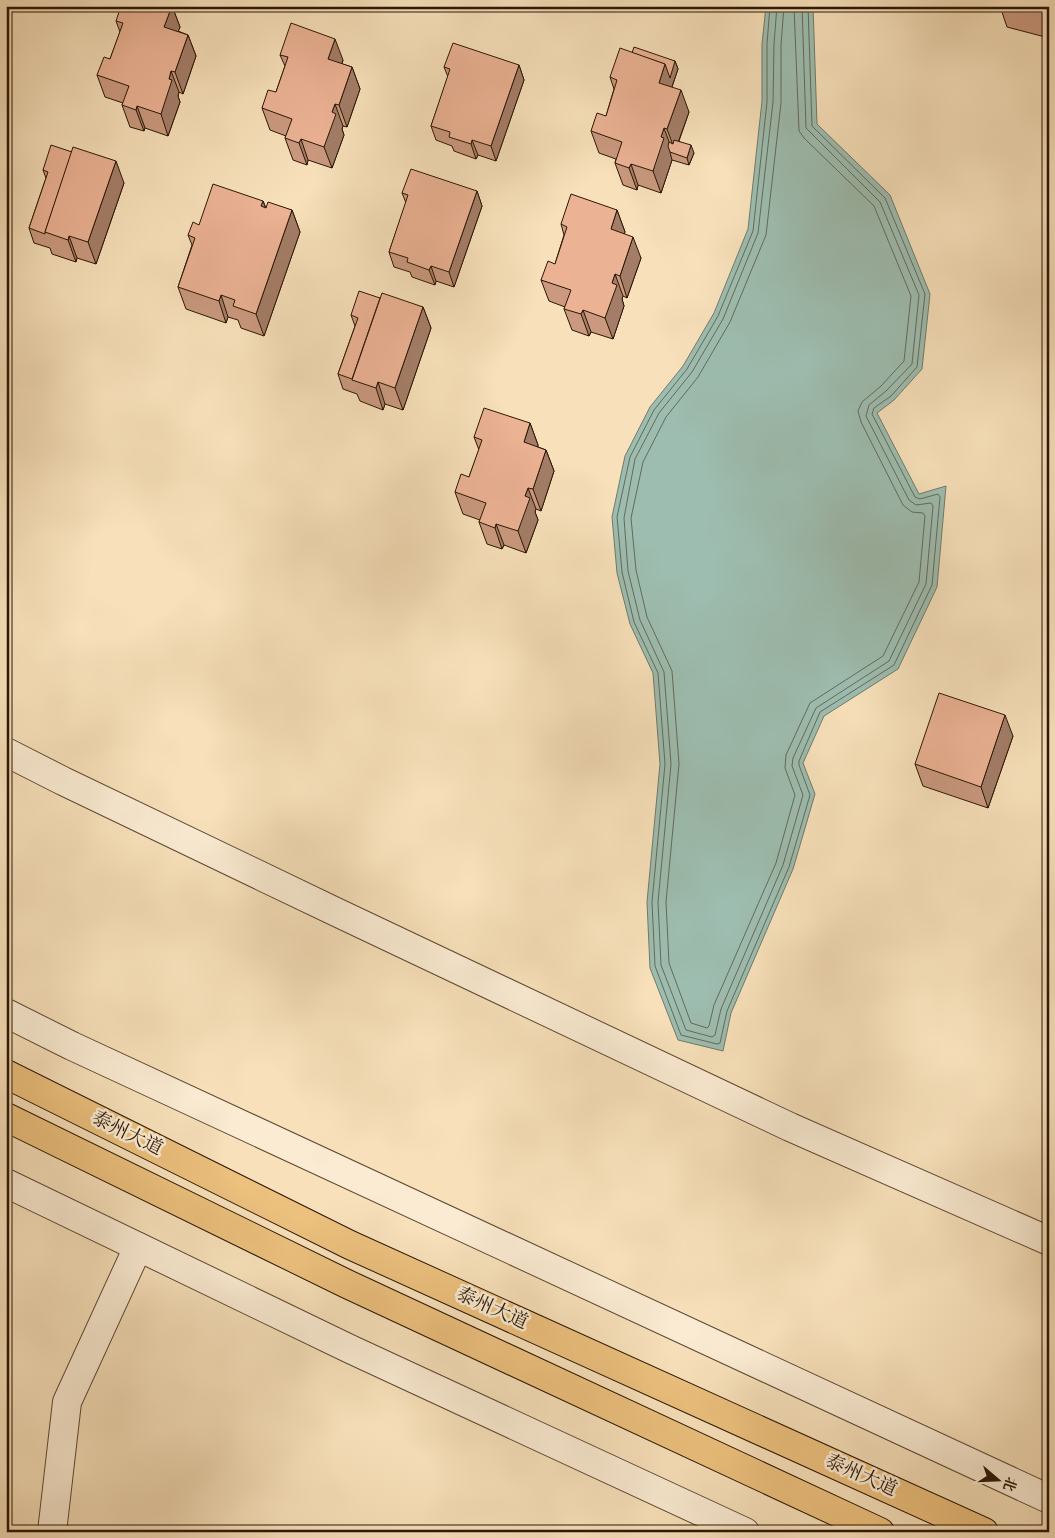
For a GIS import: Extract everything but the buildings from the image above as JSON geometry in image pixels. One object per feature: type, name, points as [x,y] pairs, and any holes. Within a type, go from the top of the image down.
[{"type":"highway","name":"泰州大道","points":[[6,1074],[350,1245],[984,1532]]},
{"type":"highway","name":"泰州大道","points":[[6,1117],[347,1284],[880,1532]]},
{"type":"street","points":[[6,752],[290,890],[790,1127],[1049,1241]]},
{"type":"street","points":[[6,1013],[72,1046],[1049,1499]]},
{"type":"street","points":[[6,1183],[350,1349],[745,1532]]},
{"type":"street","points":[[52,1532],[67,1402],[138,1247]]},
{"type":"water","points":[[766,6],[813,6],[817,124],[890,195],[930,294],[922,369],[894,400],[877,413],[919,494],[946,486],[937,587],[898,669],[824,716],[803,763],[815,794],[793,869],[731,1013],[723,1051],[678,1040],[650,968],[647,902],[660,764],[653,673],[630,624],[617,573],[612,517],[625,456],[650,407],[683,366],[714,313],[748,229],[762,101],[762,44]]}]
